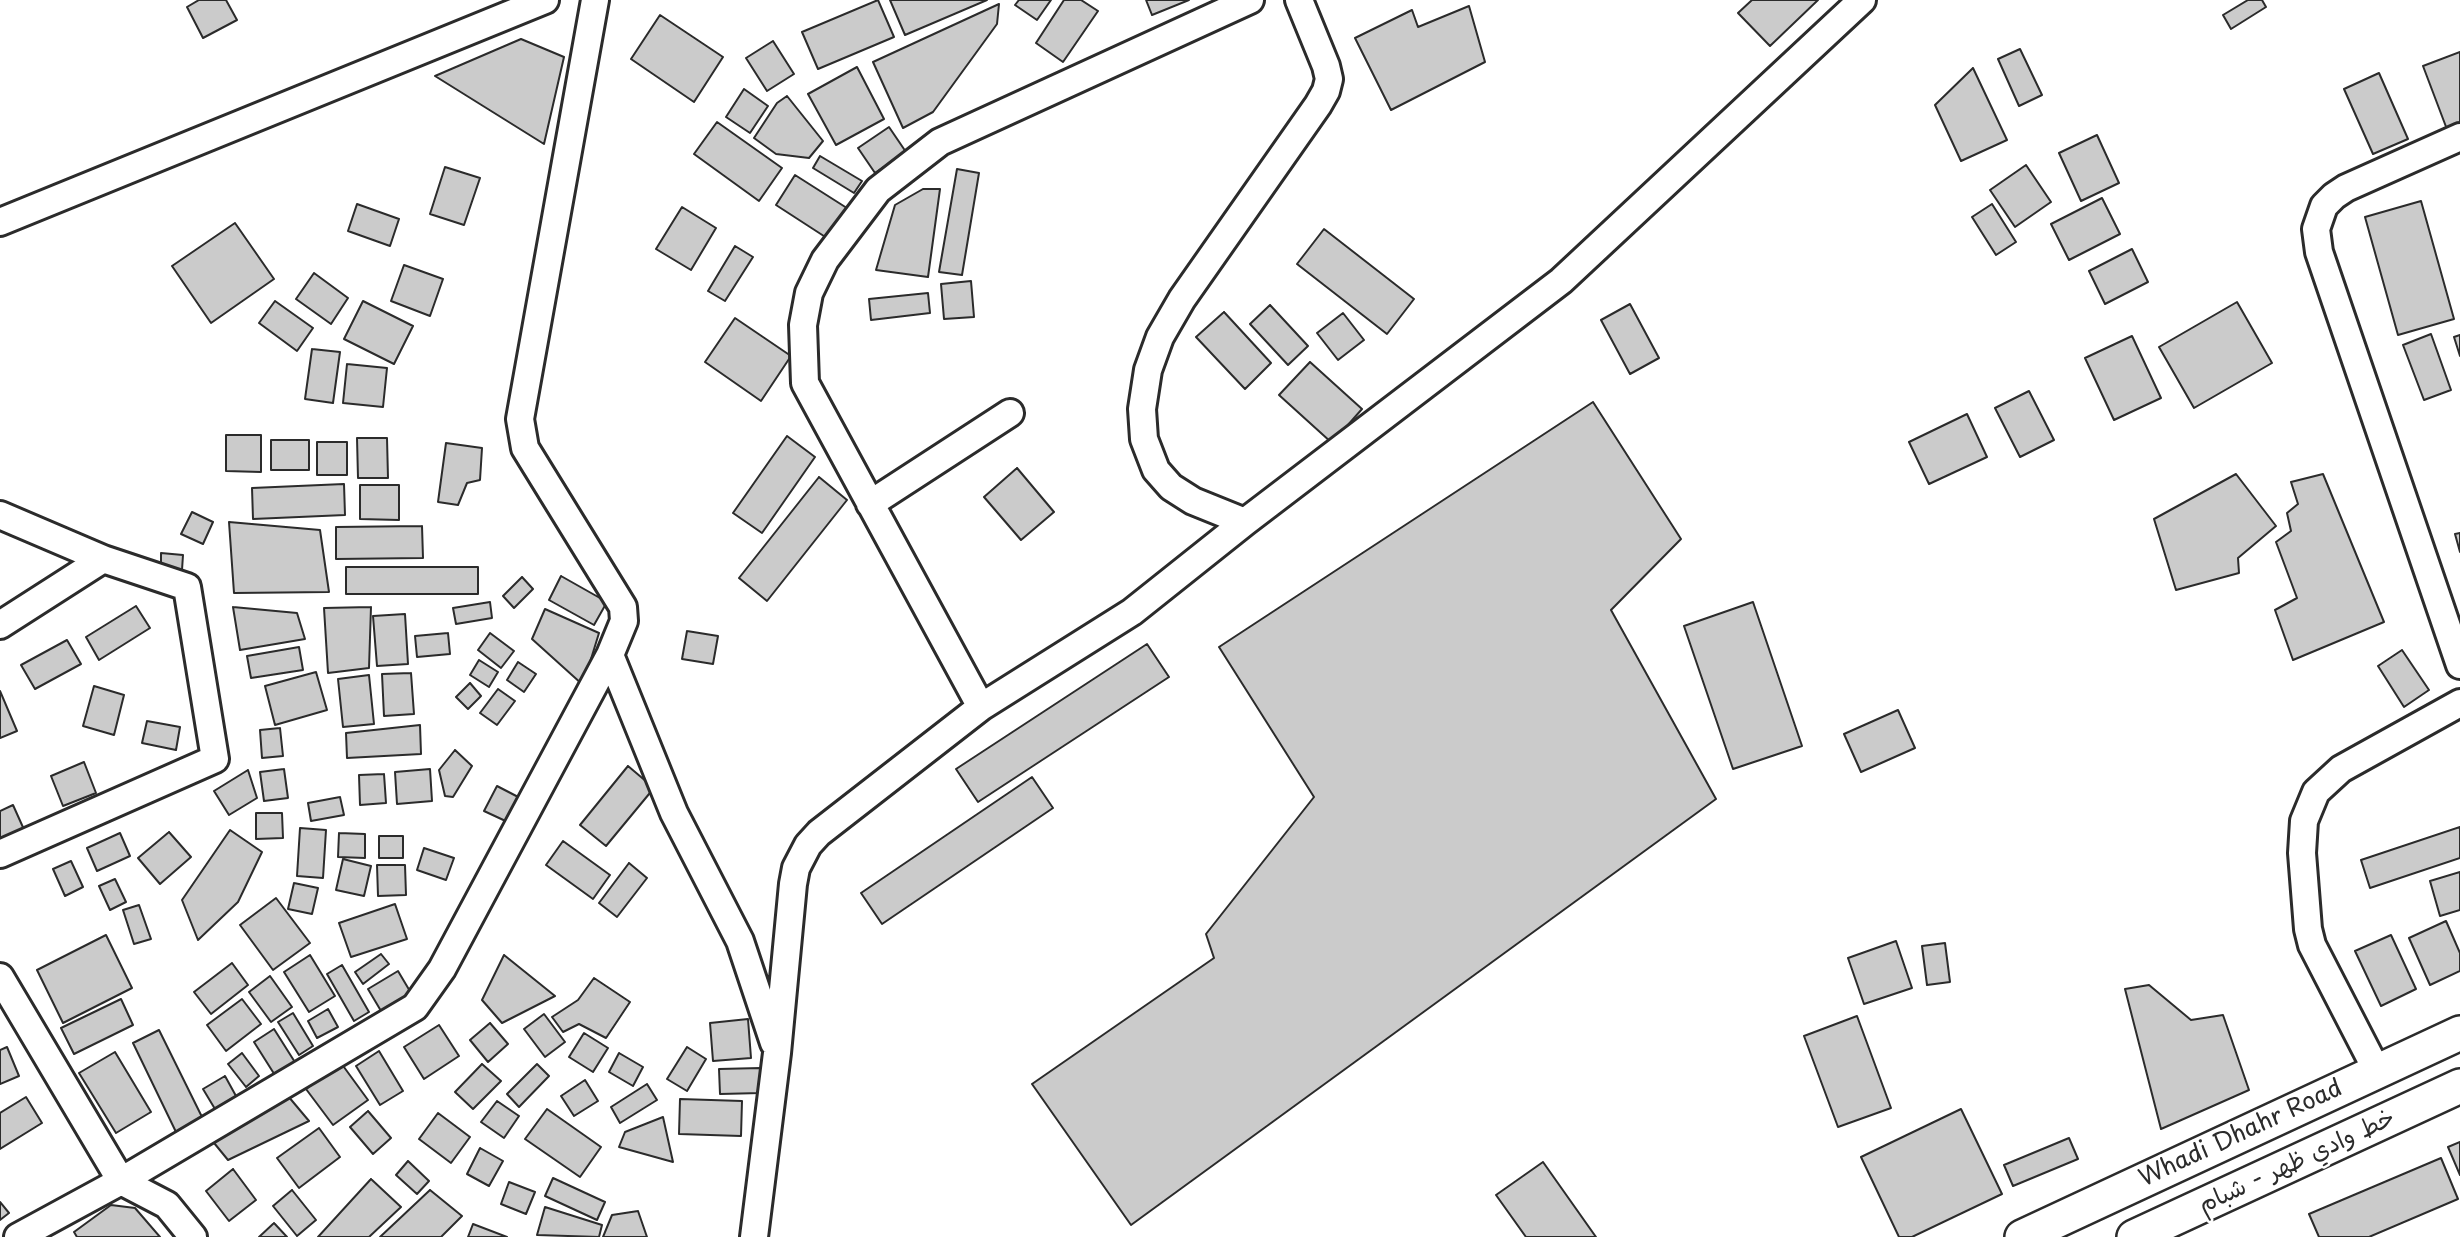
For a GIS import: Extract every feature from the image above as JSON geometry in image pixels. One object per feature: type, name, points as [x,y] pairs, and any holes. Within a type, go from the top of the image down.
[{"type":"main road","name":"Whadi Dhahr Road","points":[[2022,1237],[2460,1033]]},
{"type":"main road","name":"خط وادي ظهر - شبام","points":[[2134,1237],[2460,1086]]},
{"type":"street","points":[[0,222],[545,0]]},
{"type":"street","points":[[18,1237],[121,1181],[415,1007],[442,969],[610,655],[624,621],[623,607],[525,448],[520,419],[595,0]]},
{"type":"street","points":[[981,707],[805,383],[803,325],[809,293],[825,260],[878,190],[940,142],[1250,0]]},
{"type":"street","points":[[1245,522],[1193,501],[1171,488],[1156,470],[1143,439],[1142,409],[1148,370],[1160,337],[1182,299],[1326,91],[1329,79],[1326,66],[1299,0]]},
{"type":"street","points":[[754,1237],[777,1053],[793,884],[801,855],[819,833],[981,707],[1132,612],[1245,522],[1561,281],[1862,0]]},
{"type":"street","points":[[2460,137],[2346,188],[2324,206],[2316,229],[2319,252],[2460,665]]},
{"type":"street","points":[[870,504],[1010,413]]},
{"type":"street","points":[[0,514],[103,559],[187,587],[215,760],[0,853]]},
{"type":"street","points":[[0,625],[103,559]]},
{"type":"street","points":[[610,655],[674,813],[740,941],[777,1053]]},
{"type":"street","points":[[2377,1072],[2312,944],[2308,929],[2303,865],[2304,821],[2316,792],[2341,769],[2460,703]]},
{"type":"street","points":[[0,977],[121,1181],[167,1205],[193,1237]]},
{"type":"building","points":[[199,0],[226,0],[237,20],[203,38],[187,7]]},
{"type":"building","points":[[878,0],[894,37],[818,69],[802,32]]},
{"type":"building","points":[[890,0],[987,0],[905,35]]},
{"type":"building","points":[[1019,0],[1051,0],[1037,20],[1015,5]]},
{"type":"building","points":[[1064,0],[1081,0],[1098,11],[1063,62],[1036,43]]},
{"type":"building","points":[[1146,0],[1189,0],[1152,15]]},
{"type":"building","points":[[1752,0],[1818,0],[1770,46],[1738,13]]},
{"type":"building","points":[[2248,0],[2262,0],[2266,7],[2231,29],[2223,15]]},
{"type":"building","points":[[999,4],[997,24],[933,112],[903,128],[873,62]]},
{"type":"building","points":[[1469,6],[1485,62],[1391,110],[1355,38],[1412,10],[1418,27]]},
{"type":"building","points":[[660,15],[723,57],[694,102],[631,59]]},
{"type":"building","points":[[521,39],[564,57],[544,144],[435,76]]},
{"type":"building","points":[[773,41],[794,74],[767,91],[746,58]]},
{"type":"building","points":[[2020,49],[2042,95],[2019,106],[1998,59]]},
{"type":"building","points":[[2460,52],[2460,128],[2448,132],[2423,66]]},
{"type":"building","points":[[857,67],[884,119],[836,145],[808,94]]},
{"type":"building","points":[[1973,68],[2007,140],[1961,161],[1935,105]]},
{"type":"building","points":[[2379,73],[2408,139],[2373,154],[2344,89]]},
{"type":"building","points":[[744,89],[768,106],[750,133],[726,117]]},
{"type":"building","points":[[787,96],[823,141],[809,158],[776,154],[754,138],[777,103]]},
{"type":"building","points":[[717,122],[782,168],[759,201],[694,154]]},
{"type":"building","points":[[889,127],[906,152],[875,173],[858,148]]},
{"type":"building","points":[[2097,135],[2119,183],[2081,201],[2059,153]]},
{"type":"building","points":[[820,156],[862,181],[854,193],[813,168]]},
{"type":"building","points":[[2026,165],[2051,202],[2015,227],[1990,190]]},
{"type":"building","points":[[445,167],[480,178],[464,225],[430,214]]},
{"type":"building","points":[[957,169],[979,173],[962,275],[939,272]]},
{"type":"building","points":[[795,175],[850,210],[830,240],[776,205]]},
{"type":"building","points":[[923,189],[940,189],[928,277],[876,270],[895,205]]},
{"type":"building","points":[[2102,198],[2120,234],[2069,260],[2051,224]]},
{"type":"building","points":[[2421,201],[2454,319],[2398,335],[2365,217]]},
{"type":"building","points":[[357,204],[399,219],[390,246],[348,231]]},
{"type":"building","points":[[1992,204],[2016,242],[1996,255],[1972,217]]},
{"type":"building","points":[[682,207],[716,228],[691,270],[656,249]]},
{"type":"building","points":[[235,223],[274,279],[211,323],[172,266]]},
{"type":"building","points":[[1324,229],[1414,299],[1387,334],[1297,264]]},
{"type":"building","points":[[735,246],[753,257],[725,301],[708,291]]},
{"type":"building","points":[[2132,249],[2148,282],[2105,304],[2089,271]]},
{"type":"building","points":[[404,265],[443,279],[430,316],[391,301]]},
{"type":"building","points":[[314,273],[348,298],[331,324],[296,299]]},
{"type":"building","points":[[971,281],[974,317],[944,319],[941,284]]},
{"type":"building","points":[[928,293],[930,313],[871,320],[869,299]]},
{"type":"building","points":[[275,301],[313,328],[297,351],[259,323]]},
{"type":"building","points":[[363,301],[413,326],[394,364],[344,339]]},
{"type":"building","points":[[2237,302],[2272,363],[2194,408],[2159,347]]},
{"type":"building","points":[[1630,304],[1659,358],[1630,374],[1601,320]]},
{"type":"building","points":[[1270,305],[1308,346],[1288,365],[1250,324]]},
{"type":"building","points":[[1224,312],[1271,363],[1245,389],[1196,337]]},
{"type":"building","points":[[1343,313],[1364,340],[1338,360],[1317,333]]},
{"type":"building","points":[[735,318],[791,356],[761,401],[705,362]]},
{"type":"building","points":[[2431,334],[2451,390],[2424,400],[2403,345]]},
{"type":"building","points":[[2460,335],[2460,356],[2454,337]]},
{"type":"building","points":[[2132,336],[2161,398],[2114,420],[2085,358]]},
{"type":"building","points":[[312,349],[340,352],[333,403],[305,399]]},
{"type":"building","points":[[1310,362],[1362,409],[1332,443],[1279,395]]},
{"type":"building","points":[[347,364],[387,368],[383,407],[343,403]]},
{"type":"building","points":[[2029,391],[2054,440],[2020,457],[1995,408]]},
{"type":"building","points":[[1593,402],[1681,539],[1611,610],[1716,799],[1131,1225],[1032,1084],[1214,958],[1206,934],[1314,797],[1219,647]]},
{"type":"building","points":[[1967,414],[1987,457],[1929,484],[1909,442]]},
{"type":"building","points":[[226,435],[261,435],[261,472],[226,471]]},
{"type":"building","points":[[787,436],[815,457],[762,533],[733,513]]},
{"type":"building","points":[[357,438],[387,438],[388,478],[358,478]]},
{"type":"building","points":[[271,440],[309,440],[309,470],[271,470]]},
{"type":"building","points":[[317,442],[347,442],[347,475],[317,475]]},
{"type":"building","points":[[446,443],[482,448],[480,480],[467,483],[458,505],[438,502]]},
{"type":"building","points":[[1017,468],[1054,512],[1021,540],[984,497]]},
{"type":"building","points":[[2236,474],[2276,526],[2238,558],[2239,573],[2176,590],[2154,519]]},
{"type":"building","points":[[2323,474],[2384,622],[2293,660],[2275,610],[2297,598],[2276,542],[2291,531],[2287,513],[2298,504],[2291,482]]},
{"type":"building","points":[[819,477],[847,500],[767,601],[739,578]]},
{"type":"building","points":[[344,484],[345,515],[253,519],[252,488]]},
{"type":"building","points":[[360,485],[399,485],[399,520],[360,519]]},
{"type":"building","points":[[192,512],[213,522],[203,544],[181,534]]},
{"type":"building","points":[[229,522],[320,530],[329,592],[234,593]]},
{"type":"building","points":[[422,526],[423,558],[336,559],[336,527]]},
{"type":"building","points":[[2460,533],[2460,552],[2455,534]]},
{"type":"building","points":[[161,553],[183,555],[182,570],[161,568]]},
{"type":"building","points":[[346,567],[478,567],[478,594],[346,594]]},
{"type":"building","points":[[561,576],[607,602],[594,625],[549,600]]},
{"type":"building","points":[[522,577],[533,589],[514,608],[503,596]]},
{"type":"building","points":[[490,602],[492,618],[456,624],[453,608]]},
{"type":"building","points":[[1753,602],[1802,746],[1733,769],[1684,626]]},
{"type":"building","points":[[136,606],[150,628],[99,660],[86,637]]},
{"type":"building","points":[[233,607],[297,613],[305,639],[240,650]]},
{"type":"building","points":[[371,607],[369,668],[328,673],[324,608]]},
{"type":"building","points":[[545,609],[599,633],[583,685],[532,639]]},
{"type":"building","points":[[405,614],[408,664],[377,666],[373,616]]},
{"type":"building","points":[[687,631],[718,636],[713,664],[682,659]]},
{"type":"building","points":[[448,633],[450,654],[417,657],[415,636]]},
{"type":"building","points":[[490,633],[514,651],[501,668],[478,650]]},
{"type":"building","points":[[67,640],[81,664],[35,689],[21,665]]},
{"type":"building","points":[[1147,644],[1169,677],[978,802],[956,769]]},
{"type":"building","points":[[299,647],[303,670],[251,678],[247,656]]},
{"type":"building","points":[[2402,650],[2429,690],[2404,707],[2378,666]]},
{"type":"building","points":[[479,660],[498,672],[489,687],[470,675]]},
{"type":"building","points":[[518,662],[536,674],[524,692],[507,680]]},
{"type":"building","points":[[316,672],[327,710],[275,725],[265,686]]},
{"type":"building","points":[[411,673],[414,714],[384,716],[382,674]]},
{"type":"building","points":[[369,675],[374,724],[343,727],[338,679]]},
{"type":"building","points":[[470,683],[481,696],[468,709],[456,697]]},
{"type":"building","points":[[94,686],[124,695],[114,735],[83,726]]},
{"type":"building","points":[[498,689],[515,701],[497,725],[480,713]]},
{"type":"building","points":[[0,691],[17,731],[0,738]]},
{"type":"building","points":[[1898,710],[1915,748],[1861,772],[1844,734]]},
{"type":"building","points":[[147,721],[180,727],[176,750],[142,743]]},
{"type":"building","points":[[420,725],[421,754],[347,758],[346,733]]},
{"type":"building","points":[[280,728],[283,756],[262,758],[260,730]]},
{"type":"building","points":[[455,750],[472,766],[453,797],[445,796],[439,770]]},
{"type":"building","points":[[84,762],[96,793],[63,806],[51,776]]},
{"type":"building","points":[[628,766],[654,788],[606,846],[580,825]]},
{"type":"building","points":[[284,769],[288,798],[264,801],[260,772]]},
{"type":"building","points":[[430,769],[432,801],[397,804],[395,772]]},
{"type":"building","points":[[248,770],[257,798],[229,815],[214,791]]},
{"type":"building","points":[[384,774],[386,803],[360,805],[359,775]]},
{"type":"building","points":[[1032,777],[1053,808],[882,924],[861,893]]},
{"type":"building","points":[[497,786],[524,800],[512,824],[484,811]]},
{"type":"building","points":[[340,797],[344,815],[311,821],[308,803]]},
{"type":"building","points":[[13,805],[26,834],[0,846],[0,811]]},
{"type":"building","points":[[256,813],[282,813],[283,838],[256,839]]},
{"type":"building","points":[[2460,827],[2460,858],[2370,888],[2361,860]]},
{"type":"building","points":[[300,828],[326,830],[323,878],[297,876]]},
{"type":"building","points":[[230,830],[262,852],[238,902],[198,940],[182,900]]},
{"type":"building","points":[[169,832],[191,857],[160,884],[138,858]]},
{"type":"building","points":[[120,833],[130,856],[97,871],[87,848]]},
{"type":"building","points":[[339,833],[365,834],[365,858],[338,857]]},
{"type":"building","points":[[379,836],[403,836],[403,858],[379,858]]},
{"type":"building","points":[[563,841],[610,875],[593,899],[546,865]]},
{"type":"building","points":[[424,848],[454,858],[446,880],[417,870]]},
{"type":"building","points":[[343,859],[371,866],[364,896],[336,890]]},
{"type":"building","points":[[71,861],[83,887],[65,896],[53,869]]},
{"type":"building","points":[[629,863],[647,878],[617,917],[599,903]]},
{"type":"building","points":[[377,865],[405,865],[406,895],[378,896]]},
{"type":"building","points":[[2460,872],[2460,910],[2440,916],[2430,881]]},
{"type":"building","points":[[115,879],[126,902],[110,910],[99,886]]},
{"type":"building","points":[[294,883],[318,888],[312,914],[288,909]]},
{"type":"building","points":[[276,898],[310,943],[273,970],[240,925]]},
{"type":"building","points":[[395,904],[407,939],[351,957],[339,923]]},
{"type":"building","points":[[139,905],[151,939],[134,944],[123,910]]},
{"type":"building","points":[[2446,921],[2460,953],[2460,971],[2430,985],[2409,938]]},
{"type":"building","points":[[106,935],[132,988],[63,1023],[37,970]]},
{"type":"building","points":[[2391,935],[2416,989],[2381,1006],[2355,951]]},
{"type":"building","points":[[1896,941],[1912,988],[1864,1004],[1848,958]]},
{"type":"building","points":[[1945,943],[1950,982],[1927,985],[1922,946]]},
{"type":"building","points":[[381,954],[389,964],[363,984],[355,972]]},
{"type":"building","points":[[310,955],[335,996],[309,1012],[284,972]]},
{"type":"building","points":[[504,955],[555,996],[502,1023],[482,1000]]},
{"type":"building","points":[[232,963],[248,985],[211,1014],[194,992]]},
{"type":"building","points":[[342,965],[369,1012],[354,1021],[327,974]]},
{"type":"building","points":[[398,971],[414,998],[384,1016],[368,989]]},
{"type":"building","points":[[270,976],[292,1007],[271,1022],[249,992]]},
{"type":"building","points":[[594,978],[630,1002],[606,1038],[579,1024],[563,1032],[552,1017],[578,1000]]},
{"type":"building","points":[[2149,985],[2191,1020],[2223,1015],[2249,1090],[2161,1129],[2125,989]]},
{"type":"building","points":[[121,999],[133,1025],[74,1054],[61,1028]]},
{"type":"building","points":[[242,999],[261,1024],[226,1051],[207,1025]]},
{"type":"building","points":[[328,1009],[338,1027],[317,1038],[308,1021]]},
{"type":"building","points":[[293,1013],[313,1046],[299,1055],[278,1022]]},
{"type":"building","points":[[544,1014],[565,1042],[545,1057],[524,1029]]},
{"type":"building","points":[[1857,1016],[1891,1108],[1838,1127],[1804,1036]]},
{"type":"building","points":[[748,1019],[751,1058],[713,1061],[710,1023]]},
{"type":"building","points":[[490,1023],[508,1044],[488,1062],[470,1040]]},
{"type":"building","points":[[439,1025],[459,1056],[424,1079],[404,1047]]},
{"type":"building","points":[[274,1029],[298,1067],[278,1080],[254,1042]]},
{"type":"building","points":[[159,1030],[203,1119],[176,1132],[133,1043]]},
{"type":"building","points":[[584,1033],[608,1048],[593,1072],[569,1057]]},
{"type":"building","points":[[7,1047],[19,1076],[0,1084],[0,1050]]},
{"type":"building","points":[[687,1047],[706,1059],[687,1091],[667,1079]]},
{"type":"building","points":[[379,1051],[403,1091],[380,1105],[356,1066]]},
{"type":"building","points":[[115,1052],[151,1112],[116,1133],[79,1073]]},
{"type":"building","points":[[242,1053],[259,1076],[246,1087],[228,1064]]},
{"type":"building","points":[[619,1053],[643,1067],[633,1086],[609,1072]]},
{"type":"building","points":[[341,1063],[368,1100],[333,1125],[306,1089]]},
{"type":"building","points":[[482,1064],[501,1081],[473,1109],[455,1092]]},
{"type":"building","points":[[537,1064],[549,1076],[519,1107],[507,1094]]},
{"type":"building","points":[[761,1068],[761,1093],[720,1094],[719,1069]]},
{"type":"building","points":[[225,1076],[236,1096],[215,1109],[203,1089]]},
{"type":"building","points":[[585,1080],[598,1101],[574,1116],[561,1096]]},
{"type":"building","points":[[647,1084],[657,1100],[620,1123],[611,1107]]},
{"type":"building","points":[[288,1096],[309,1121],[228,1160],[210,1138]]},
{"type":"building","points":[[26,1097],[42,1123],[0,1149],[0,1113]]},
{"type":"building","points":[[680,1099],[742,1101],[741,1136],[679,1134]]},
{"type":"building","points":[[497,1101],[519,1116],[504,1138],[481,1122]]},
{"type":"building","points":[[547,1109],[601,1147],[580,1177],[525,1139]]},
{"type":"building","points":[[1961,1109],[2002,1194],[1912,1237],[1899,1237],[1861,1157]]},
{"type":"building","points":[[368,1111],[391,1138],[373,1154],[350,1127]]},
{"type":"building","points":[[438,1113],[470,1137],[451,1163],[419,1139]]},
{"type":"building","points":[[663,1117],[673,1162],[619,1147],[625,1132]]},
{"type":"building","points":[[319,1128],[340,1157],[299,1188],[277,1158]]},
{"type":"building","points":[[2069,1138],[2078,1159],[2013,1186],[2004,1165]]},
{"type":"building","points":[[2460,1142],[2460,1175],[2448,1147]]},
{"type":"building","points":[[480,1148],[503,1161],[489,1186],[467,1174]]},
{"type":"building","points":[[2441,1158],[2458,1199],[2369,1237],[2319,1237],[2309,1214]]},
{"type":"building","points":[[408,1161],[429,1181],[417,1194],[396,1175]]},
{"type":"building","points":[[1543,1162],[1596,1237],[1526,1237],[1496,1195]]},
{"type":"building","points":[[233,1169],[256,1200],[229,1221],[206,1191]]},
{"type":"building","points":[[553,1178],[605,1202],[597,1220],[545,1196]]},
{"type":"building","points":[[371,1179],[401,1207],[369,1237],[318,1237]]},
{"type":"building","points":[[509,1182],[535,1192],[526,1214],[501,1204]]},
{"type":"building","points":[[292,1190],[316,1220],[297,1236],[273,1206]]},
{"type":"building","points":[[430,1190],[462,1216],[441,1237],[380,1237]]},
{"type":"building","points":[[0,1202],[9,1213],[0,1220]]},
{"type":"building","points":[[111,1205],[135,1208],[160,1237],[77,1237],[74,1232]]},
{"type":"building","points":[[545,1207],[602,1225],[599,1237],[537,1235]]},
{"type":"building","points":[[638,1211],[647,1237],[603,1237],[612,1215]]},
{"type":"building","points":[[274,1223],[287,1237],[259,1237]]},
{"type":"building","points":[[473,1224],[507,1237],[468,1237]]}]
